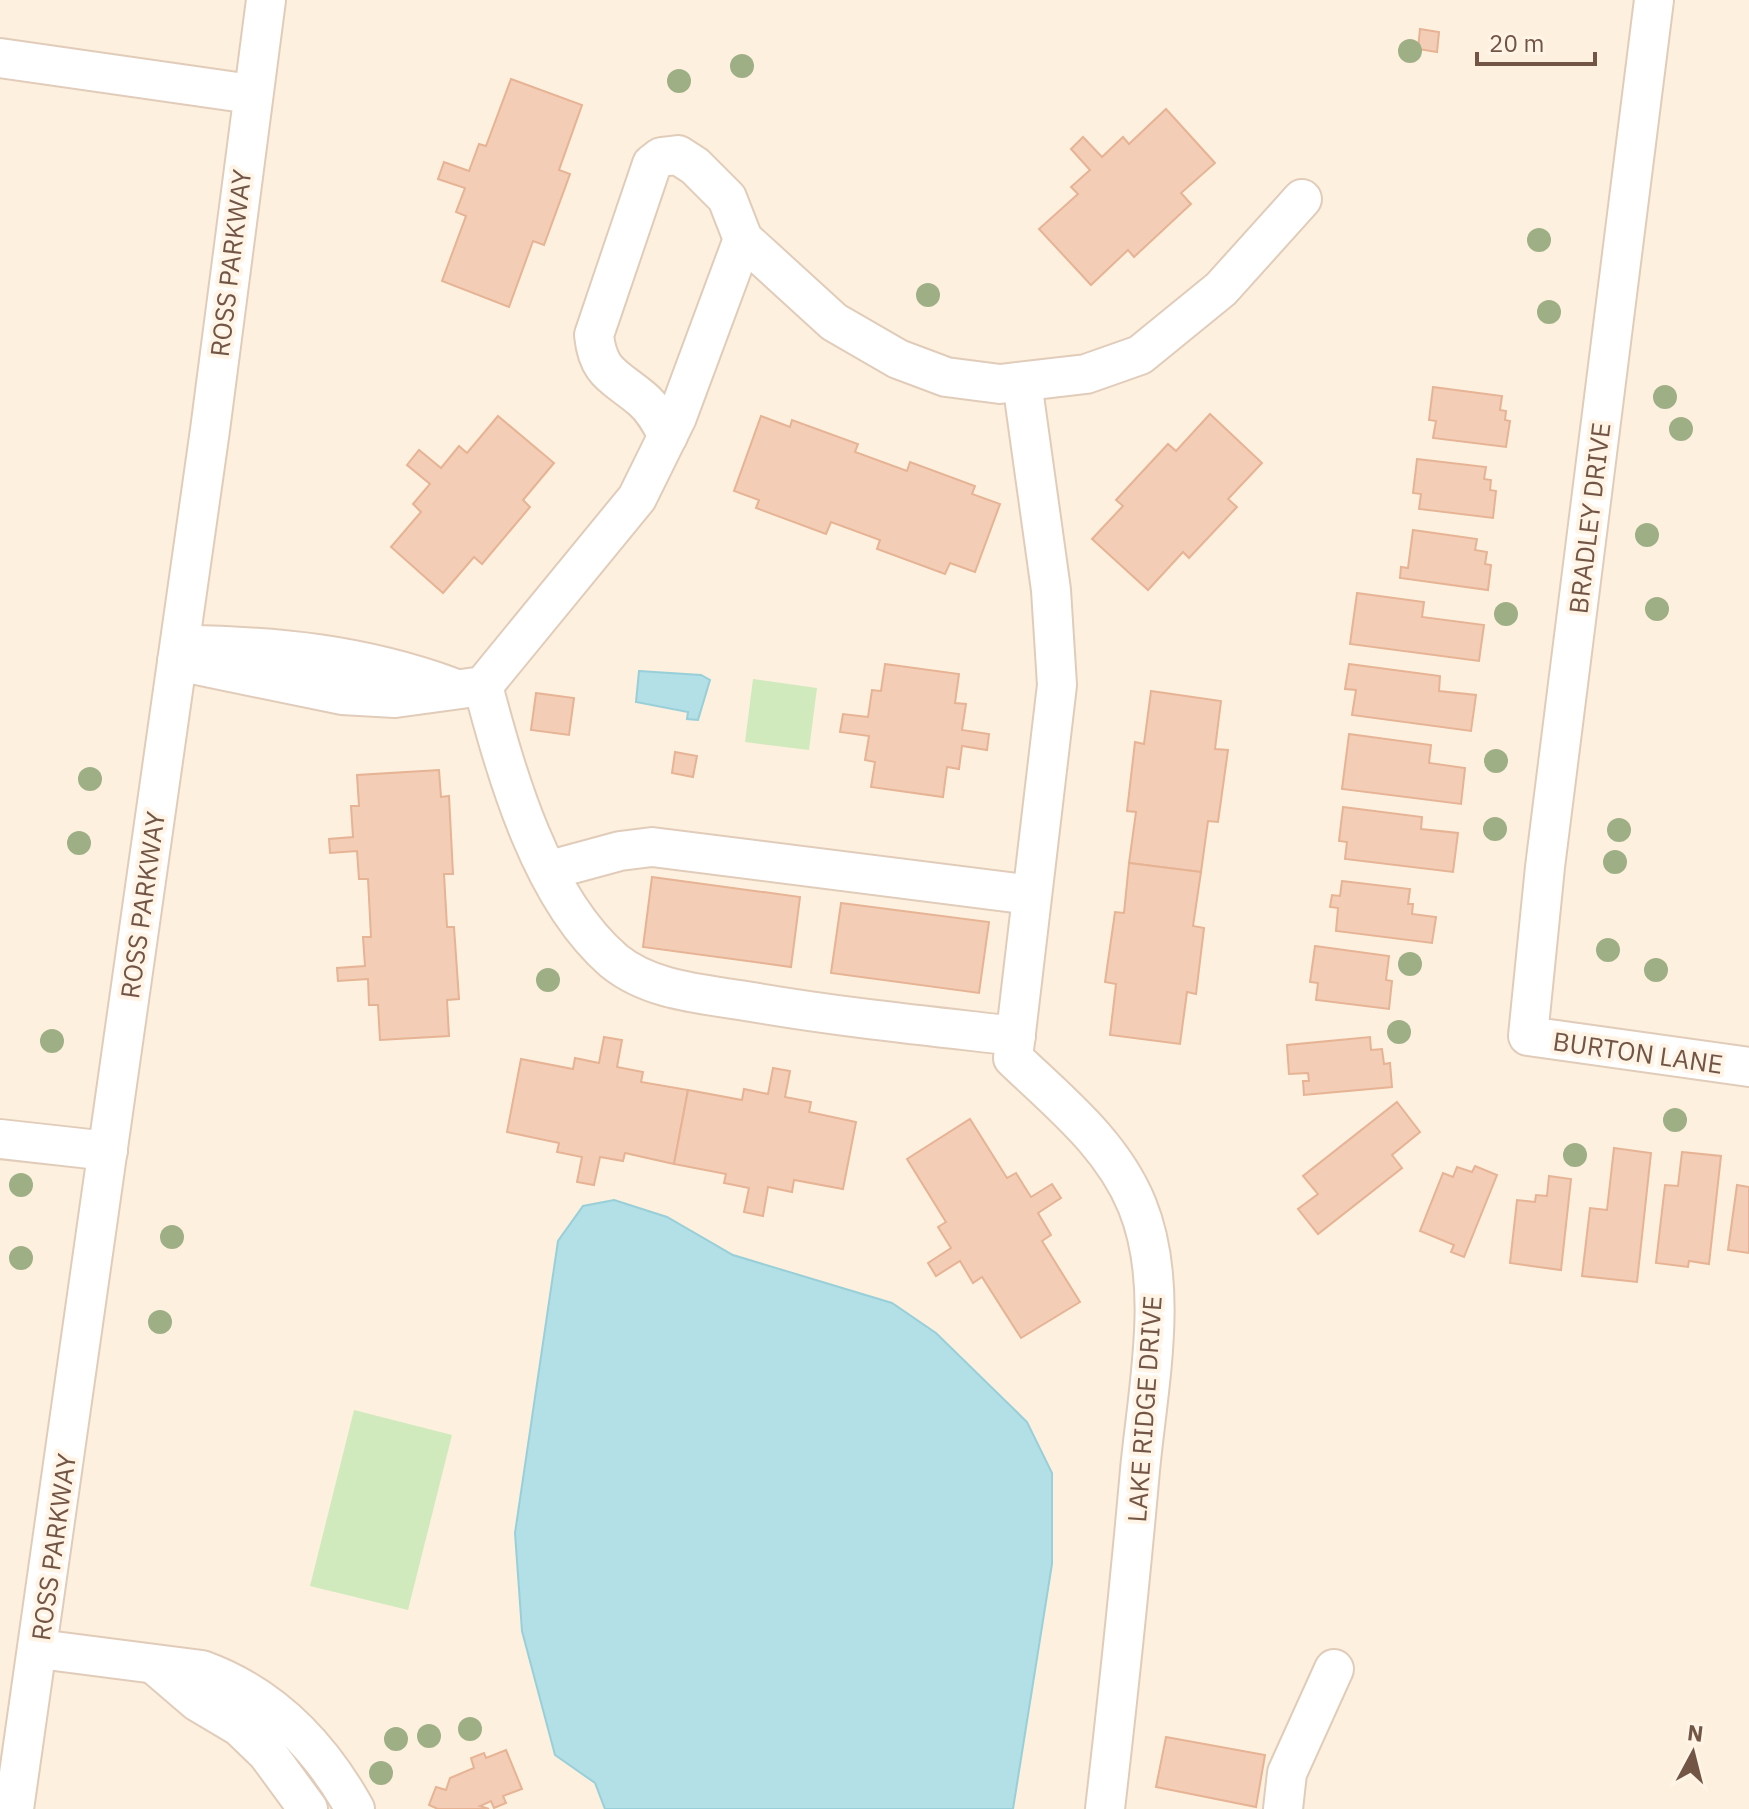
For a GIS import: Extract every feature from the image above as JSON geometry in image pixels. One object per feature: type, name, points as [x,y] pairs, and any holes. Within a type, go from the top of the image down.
[{"type":"street","name":"ROSS PARKWAY","points":[[14,1809],[178,653],[266,0]]},
{"type":"street","name":"BRADLEY DRIVE","points":[[1528,1036],[1545,867],[1654,0]]},
{"type":"street","points":[[0,58],[251,94]]},
{"type":"street","points":[[668,436],[644,400],[611,376],[596,358],[594,335],[652,164],[661,157],[678,155],[695,166],[727,198],[743,239],[834,322],[898,359],[946,377],[1000,384],[1086,374],[1140,355],[1221,289],[1302,199]]},
{"type":"street","points":[[178,653],[342,695],[395,698],[468,687],[637,498],[668,436],[705,348],[743,239]]},
{"type":"street","points":[[468,687],[522,818],[570,912],[593,941],[641,979],[671,988],[1015,1047],[1057,685],[1056,643],[1022,382]]},
{"type":"street","points":[[550,870],[620,851],[652,847],[1032,895]]},
{"type":"street","name":"BURTON LANE","points":[[1528,1036],[1749,1067]]},
{"type":"street","name":"LAKE RIDGE DRIVE","points":[[1015,1047],[1108,1150],[1137,1204],[1148,1237],[1153,1286],[1151,1357],[1105,1809]]},
{"type":"street","points":[[0,1139],[108,1151]]},
{"type":"street","points":[[39,1649],[202,1670],[254,1694],[295,1727],[336,1774],[355,1809]]},
{"type":"street","points":[[156,1666],[198,1702],[240,1727],[267,1753],[308,1809]]},
{"type":"street","points":[[1283,1809],[1287,1773],[1334,1669]]},
{"type":"green space","points":[[753,679],[817,688],[809,750],[745,742]]},
{"type":"green space","points":[[354,1410],[452,1435],[408,1610],[310,1586]]},
{"type":"water","points":[[639,671],[701,675],[710,680],[698,720],[687,719],[688,712],[636,702]]},
{"type":"water","points":[[614,1200],[667,1217],[733,1255],[892,1303],[936,1333],[1027,1422],[1052,1473],[1052,1564],[1013,1809],[605,1809],[595,1783],[555,1755],[522,1631],[515,1533],[558,1241],[583,1206]]},
{"type":"building","points":[[1420,29],[1439,32],[1437,52],[1418,49]]},
{"type":"building","points":[[511,79],[582,105],[559,170],[570,174],[544,245],[533,241],[509,307],[442,281],[466,216],[456,212],[465,188],[438,179],[444,162],[469,171],[479,144],[486,146]]},
{"type":"building","points":[[1166,109],[1215,163],[1181,193],[1191,204],[1134,257],[1128,250],[1091,285],[1039,229],[1078,194],[1071,187],[1090,170],[1071,149],[1083,137],[1102,157],[1123,137],[1129,144]]},
{"type":"building","points":[[1433,387],[1502,396],[1500,410],[1506,411],[1505,420],[1510,421],[1506,447],[1433,438],[1436,421],[1429,420]]},
{"type":"building","points":[[1210,414],[1262,463],[1228,499],[1237,507],[1189,558],[1183,552],[1148,590],[1092,539],[1123,506],[1116,500],[1168,444],[1176,451]]},
{"type":"building","points":[[498,416],[554,463],[523,500],[530,507],[482,564],[474,557],[443,593],[391,547],[421,512],[413,504],[430,484],[407,465],[419,450],[441,468],[459,446],[467,453]]},
{"type":"building","points":[[761,416],[790,427],[792,420],[858,444],[855,452],[907,471],[910,462],[975,486],[972,494],[1000,504],[975,572],[950,563],[945,574],[877,549],[880,540],[831,522],[826,534],[756,508],[759,500],[734,491]]},
{"type":"building","points":[[1417,459],[1486,467],[1484,479],[1491,480],[1490,490],[1496,491],[1493,518],[1419,509],[1421,494],[1413,493]]},
{"type":"building","points":[[1413,530],[1477,539],[1475,550],[1487,552],[1485,564],[1491,565],[1488,590],[1400,578],[1401,567],[1408,568]]},
{"type":"building","points":[[1357,593],[1424,602],[1422,617],[1484,625],[1479,661],[1350,644]]},
{"type":"building","points":[[885,664],[959,674],[955,703],[966,704],[962,730],[989,734],[987,750],[962,746],[959,769],[947,767],[943,797],[871,787],[875,762],[865,760],[869,736],[840,732],[843,714],[868,717],[872,690],[881,691]]},
{"type":"building","points":[[1349,664],[1440,676],[1439,691],[1476,695],[1471,731],[1352,715],[1356,690],[1345,689]]},
{"type":"building","points":[[1151,691],[1221,701],[1215,749],[1228,750],[1218,822],[1208,821],[1201,872],[1129,863],[1136,812],[1127,811],[1135,742],[1144,744]]},
{"type":"building","points":[[536,693],[574,698],[569,735],[531,730]]},
{"type":"building","points":[[1349,734],[1431,745],[1429,763],[1465,768],[1461,804],[1342,789]]},
{"type":"building","points":[[675,752],[697,756],[693,777],[672,773]]},
{"type":"building","points":[[439,770],[441,797],[449,796],[453,874],[444,874],[447,927],[454,927],[459,999],[447,1000],[449,1036],[380,1040],[378,1005],[369,1005],[368,979],[338,981],[337,968],[365,966],[363,937],[371,937],[368,879],[359,879],[357,851],[330,853],[329,839],[353,837],[351,806],[359,806],[357,775]]},
{"type":"building","points":[[1343,807],[1422,817],[1421,829],[1458,833],[1453,872],[1345,859],[1347,842],[1339,841]]},
{"type":"building","points":[[1129,863],[1201,872],[1193,926],[1204,928],[1196,994],[1187,992],[1180,1044],[1110,1035],[1116,984],[1105,982],[1115,912],[1124,913]]},
{"type":"building","points":[[652,877],[800,897],[791,967],[643,947]]},
{"type":"building","points":[[1342,881],[1410,889],[1408,904],[1413,904],[1412,914],[1436,917],[1432,943],[1336,931],[1338,908],[1330,907],[1332,895],[1340,896]]},
{"type":"building","points":[[841,903],[989,922],[979,993],[831,973]]},
{"type":"building","points":[[1315,946],[1389,956],[1386,980],[1392,981],[1389,1009],[1316,1000],[1318,983],[1310,982]]},
{"type":"building","points":[[604,1037],[622,1040],[617,1067],[643,1072],[641,1082],[688,1090],[674,1164],[625,1153],[623,1161],[600,1157],[594,1185],[577,1182],[582,1157],[557,1152],[559,1143],[507,1132],[521,1059],[573,1069],[575,1058],[599,1063]]},
{"type":"building","points":[[1370,1037],[1371,1050],[1382,1049],[1384,1064],[1390,1063],[1392,1087],[1304,1095],[1303,1081],[1309,1081],[1308,1073],[1289,1074],[1287,1045]]},
{"type":"building","points":[[773,1068],[790,1071],[785,1097],[811,1102],[809,1112],[856,1122],[843,1189],[794,1180],[792,1192],[768,1187],[763,1216],[744,1212],[749,1188],[724,1183],[726,1174],[674,1164],[688,1090],[742,1100],[744,1089],[768,1094]]},
{"type":"building","points":[[1397,1102],[1420,1132],[1392,1155],[1402,1168],[1318,1234],[1298,1209],[1318,1194],[1303,1176]]},
{"type":"building","points":[[970,1119],[1007,1178],[1016,1173],[1031,1197],[1052,1184],[1061,1198],[1038,1213],[1051,1235],[1042,1241],[1080,1302],[1021,1338],[982,1277],[973,1283],[960,1261],[936,1276],[928,1263],[951,1248],[938,1227],[946,1222],[907,1159]]},
{"type":"building","points":[[1614,1148],[1651,1153],[1637,1282],[1582,1276],[1590,1208],[1607,1210]]},
{"type":"building","points":[[1682,1152],[1721,1156],[1709,1264],[1689,1261],[1688,1267],[1656,1263],[1665,1185],[1678,1186]]},
{"type":"building","points":[[1475,1166],[1497,1175],[1464,1257],[1451,1252],[1454,1245],[1420,1231],[1443,1173],[1453,1177],[1457,1167],[1472,1172]]},
{"type":"building","points":[[1549,1176],[1571,1179],[1561,1270],[1510,1263],[1517,1200],[1535,1202],[1536,1195],[1547,1196]]},
{"type":"building","points":[[1737,1185],[1749,1187],[1749,1253],[1728,1250]]},
{"type":"building","points":[[1166,1737],[1265,1755],[1256,1807],[1156,1787]]},
{"type":"building","points":[[506,1750],[522,1789],[503,1796],[506,1803],[494,1808],[491,1801],[480,1806],[489,1809],[438,1809],[429,1805],[436,1787],[446,1790],[450,1778],[474,1768],[471,1758],[484,1753],[486,1758]]}]
